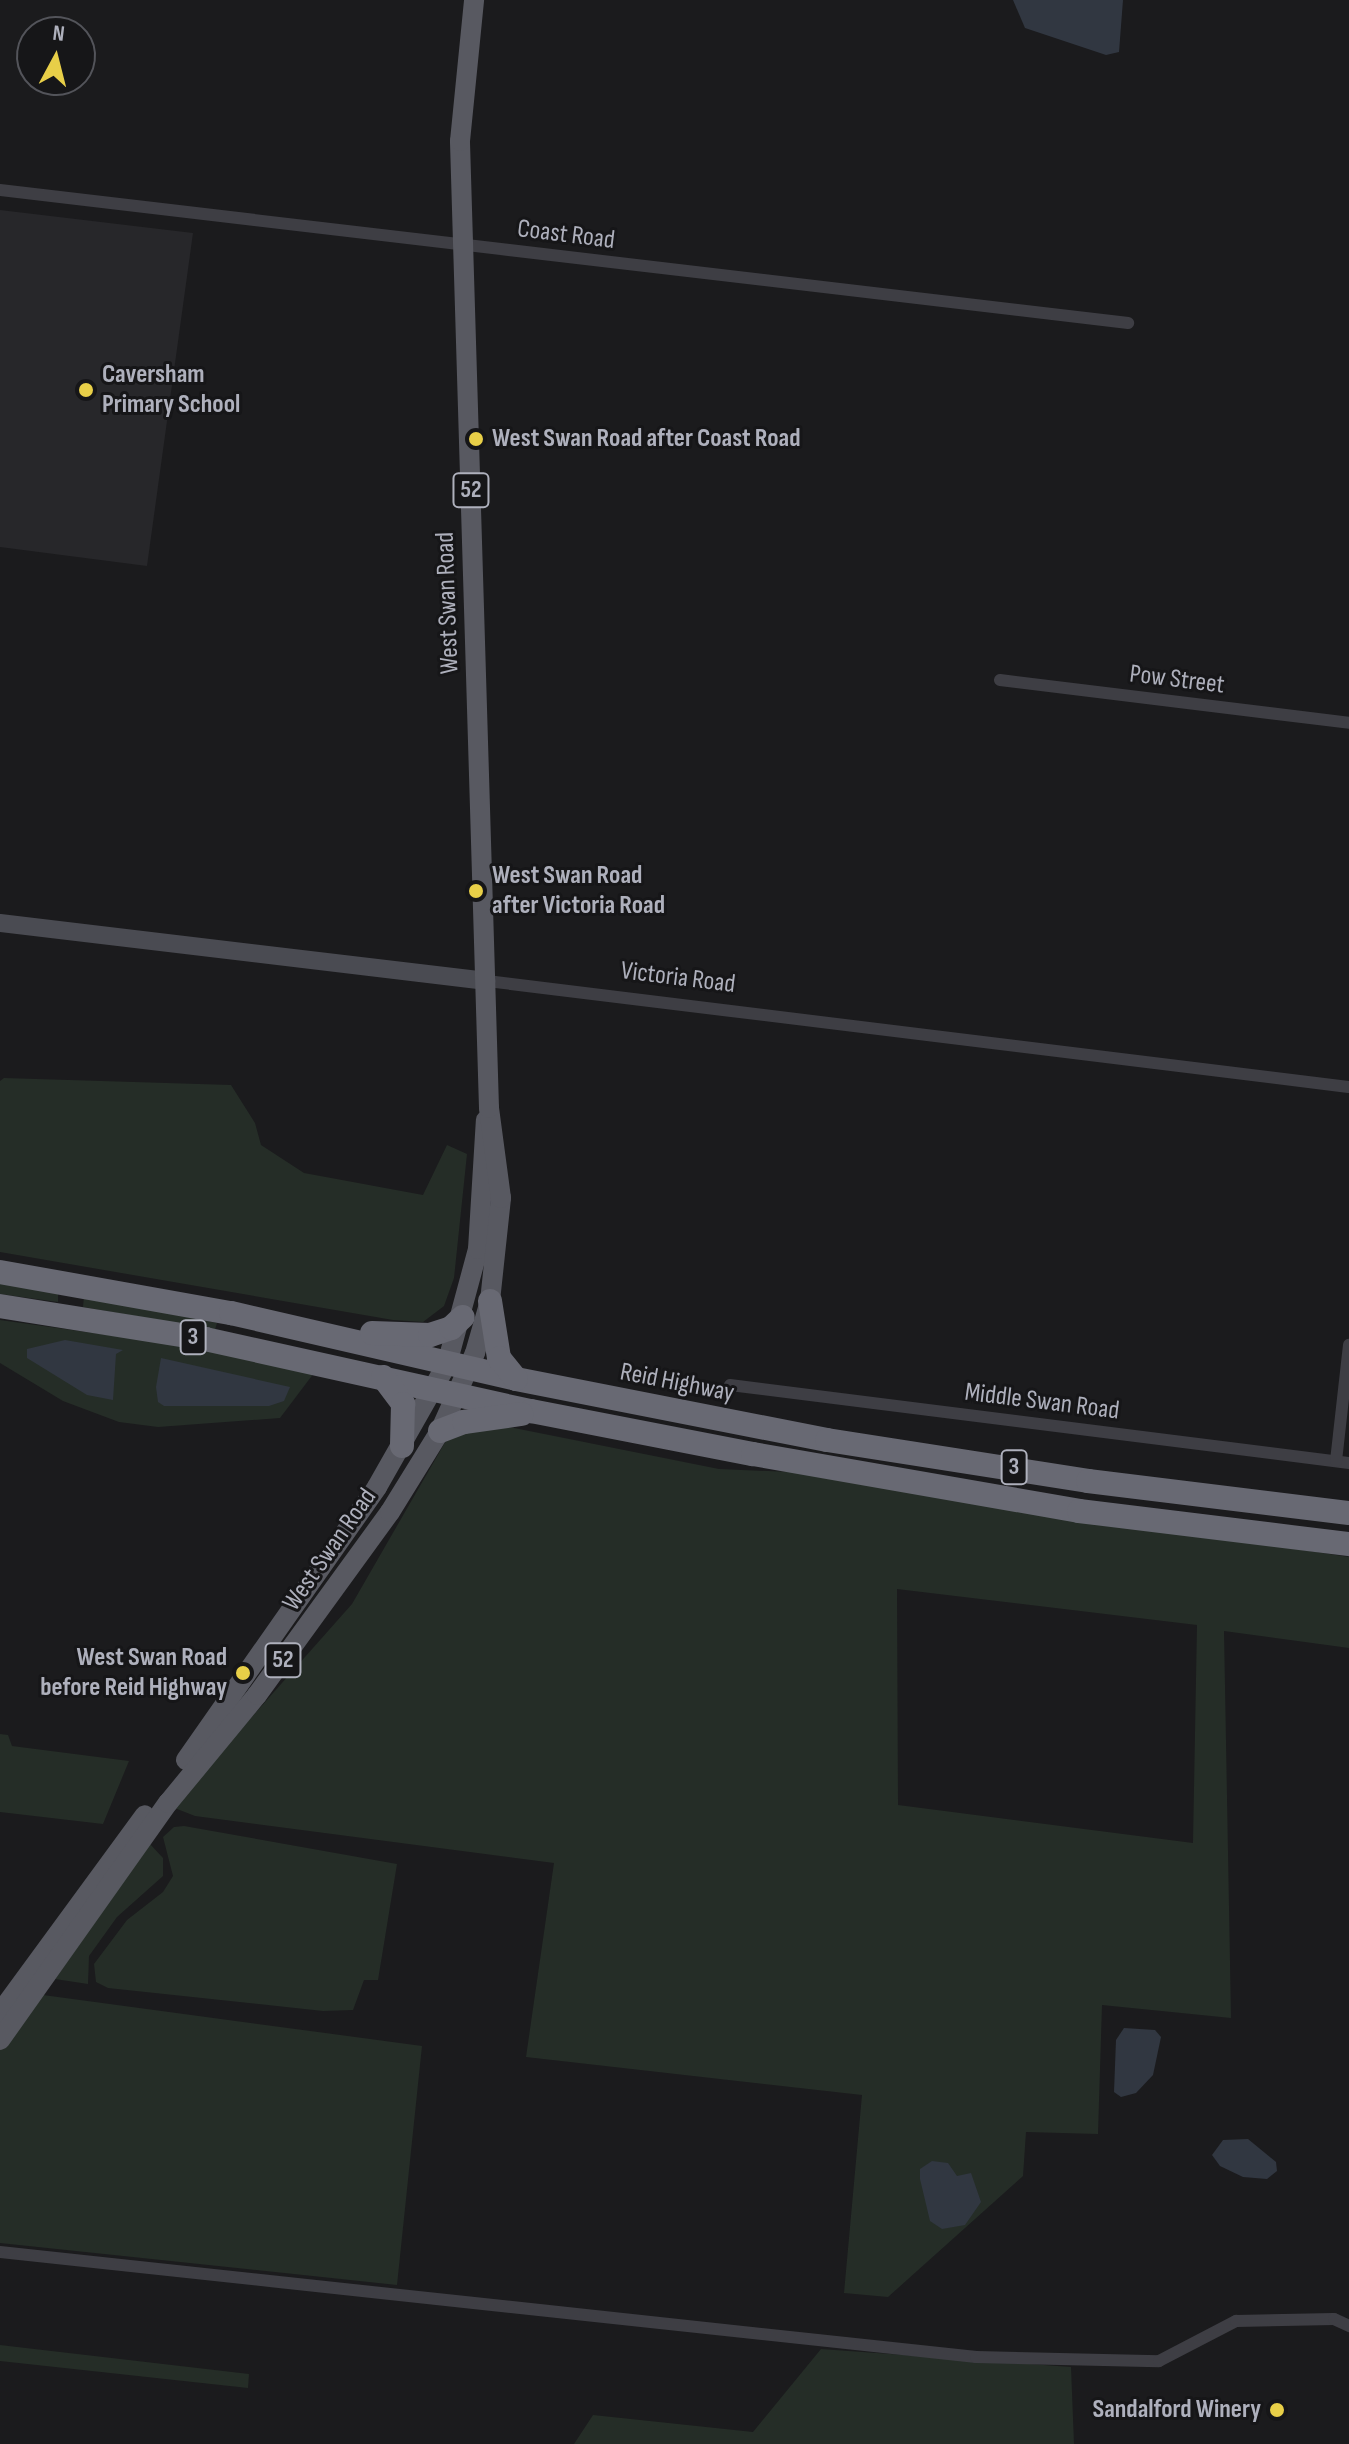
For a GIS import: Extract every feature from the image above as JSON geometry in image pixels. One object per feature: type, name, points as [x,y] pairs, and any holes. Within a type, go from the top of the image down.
[{"type":"highway","name":"Reid Highway","points":[[0,1272],[339,1338],[516,1379],[827,1440],[1088,1481],[1349,1513]]},
{"type":"highway","points":[[490,1301],[499,1358],[516,1379]]},
{"type":"highway","name":"3","points":[[0,1306],[205,1339],[531,1411],[1079,1511],[1349,1544]]},
{"type":"highway","points":[[339,1338],[367,1332],[430,1335],[451,1328],[463,1317]]},
{"type":"highway","points":[[383,1377],[403,1404],[402,1446]]},
{"type":"highway","points":[[440,1431],[464,1422],[531,1411]]},
{"type":"main road","name":"West Swan Road","points":[[0,2013],[284,1624],[402,1446],[446,1392],[490,1301],[501,1198],[489,1108],[461,105],[474,0]]},
{"type":"main road","name":"West Swan Road","points":[[458,1366],[463,1317],[478,1249],[483,1128],[489,1108]]},
{"type":"main road","name":"West Swan Road","points":[[0,2040],[168,1803],[355,1562],[440,1431],[446,1392]]},
{"type":"street","name":"Coast Road","points":[[0,190],[1128,323]]},
{"type":"street","name":"Pow Street","points":[[1000,680],[1349,723]]},
{"type":"street","name":"Victoria Road","points":[[0,923],[1349,1087]]},
{"type":"street","points":[[1342,1462],[1349,1345]]},
{"type":"street","name":"Middle Swan Road","points":[[730,1385],[1342,1462]]},
{"type":"street","points":[[0,2252],[976,2357],[1159,2361],[1236,2321],[1334,2319],[1349,2326]]},
{"type":"shaded area","points":[[1013,0],[1123,0],[1119,52],[1106,55],[1025,28]]},
{"type":"shaded area","name":"Caversham Primary School","points":[[0,210],[193,233],[147,566],[0,547]]},
{"type":"shaded area","points":[[4,1078],[231,1085],[255,1123],[261,1145],[304,1173],[423,1195],[447,1145],[467,1154],[454,1278],[444,1306],[423,1322],[393,1320],[0,1252],[0,1081]]},
{"type":"shaded area","points":[[0,1280],[58,1293],[58,1302],[0,1294]]},
{"type":"shaded area","points":[[84,1296],[217,1323],[215,1330],[83,1307]]},
{"type":"shaded area","points":[[0,1320],[187,1346],[314,1373],[280,1418],[158,1427],[119,1422],[63,1401],[0,1363]]},
{"type":"shaded area","points":[[65,1340],[123,1350],[116,1354],[113,1400],[87,1395],[27,1358],[27,1349]]},
{"type":"shaded area","points":[[161,1358],[290,1387],[284,1401],[269,1406],[164,1406],[158,1402],[156,1387]]},
{"type":"shaded area","points":[[494,1424],[719,1469],[791,1472],[1349,1557],[1349,1648],[1224,1631],[1231,2018],[1102,2005],[1098,2134],[1026,2132],[1023,2176],[888,2297],[844,2293],[862,2095],[526,2057],[554,1863],[195,1816],[172,1807],[352,1604],[447,1439]],"holes":[[[897,1589],[1197,1625],[1193,1843],[898,1805]]]},
{"type":"shaded area","points":[[0,1734],[8,1735],[12,1746],[129,1761],[103,1824],[0,1812]]},
{"type":"shaded area","points":[[184,1826],[397,1864],[378,1980],[364,1980],[353,2010],[323,2011],[108,1988],[96,1982],[94,1964],[127,1920],[163,1892],[173,1876],[163,1837],[174,1827]]},
{"type":"shaded area","points":[[150,1844],[163,1858],[163,1876],[117,1917],[89,1956],[88,1984],[55,1979]]},
{"type":"shaded area","points":[[43,1995],[422,2046],[397,2285],[0,2243],[0,2049]]},
{"type":"shaded area","points":[[1124,2028],[1155,2030],[1161,2037],[1153,2075],[1136,2093],[1121,2097],[1114,2092],[1116,2040]]},
{"type":"shaded area","points":[[1248,2139],[1276,2162],[1277,2171],[1267,2179],[1243,2177],[1220,2166],[1212,2155],[1223,2140]]},
{"type":"shaded area","points":[[932,2161],[948,2163],[957,2176],[971,2173],[981,2202],[965,2225],[942,2229],[930,2221],[920,2169]]},
{"type":"shaded area","points":[[0,2345],[249,2374],[248,2388],[0,2361]]},
{"type":"shaded area","points":[[821,2349],[1071,2367],[1074,2444],[574,2444],[593,2415],[753,2432]]},
{"type":"place","name":"Caversham Primary School","points":[[86,390]]},
{"type":"place","name":"West Swan Road after Coast Road","points":[[476,439]]},
{"type":"place","name":"West Swan Road after Victoria Road","points":[[476,891]]},
{"type":"place","name":"West Swan Road before Reid Highway","points":[[243,1673]]},
{"type":"place","name":"Sandalford Winery","points":[[1277,2410]]}]
